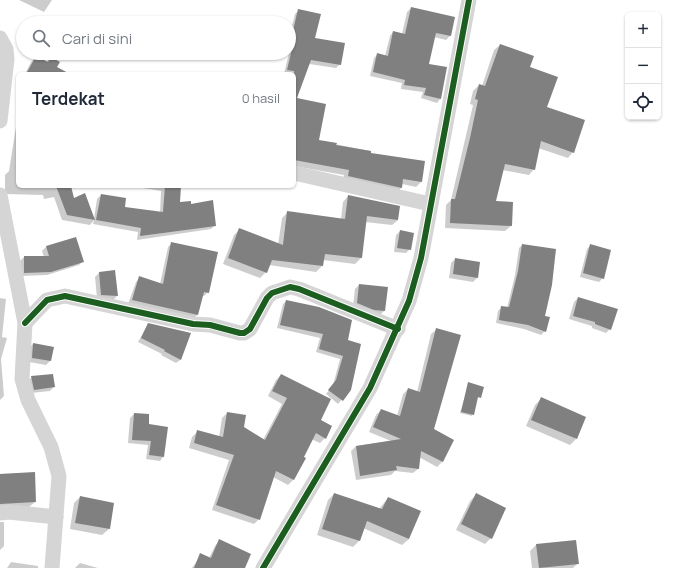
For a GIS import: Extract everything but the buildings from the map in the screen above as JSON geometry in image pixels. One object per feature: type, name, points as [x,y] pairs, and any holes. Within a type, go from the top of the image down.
[{"type":"street","points":[[263,568],[370,388],[409,302],[421,258],[469,0]]},
{"type":"street","points":[[0,38],[6,50],[7,59],[0,121]]},
{"type":"street","points":[[296,173],[430,204]]},
{"type":"street","points":[[0,195],[25,324],[22,378],[36,417],[51,447],[59,476],[52,568]]},
{"type":"street","points":[[25,324],[47,300],[65,296],[171,320],[210,325],[240,333],[250,329],[267,298],[272,293],[290,288],[299,288],[398,329]]},
{"type":"street","points":[[0,513],[9,512],[56,517]]},
{"type":"cycle path","points":[[263,568],[370,388],[409,301],[421,258],[469,0]]},
{"type":"cycle path","points":[[25,323],[47,300],[65,296],[193,324],[210,325],[244,333],[250,329],[267,298],[272,293],[290,287],[299,289],[398,329]]}]
